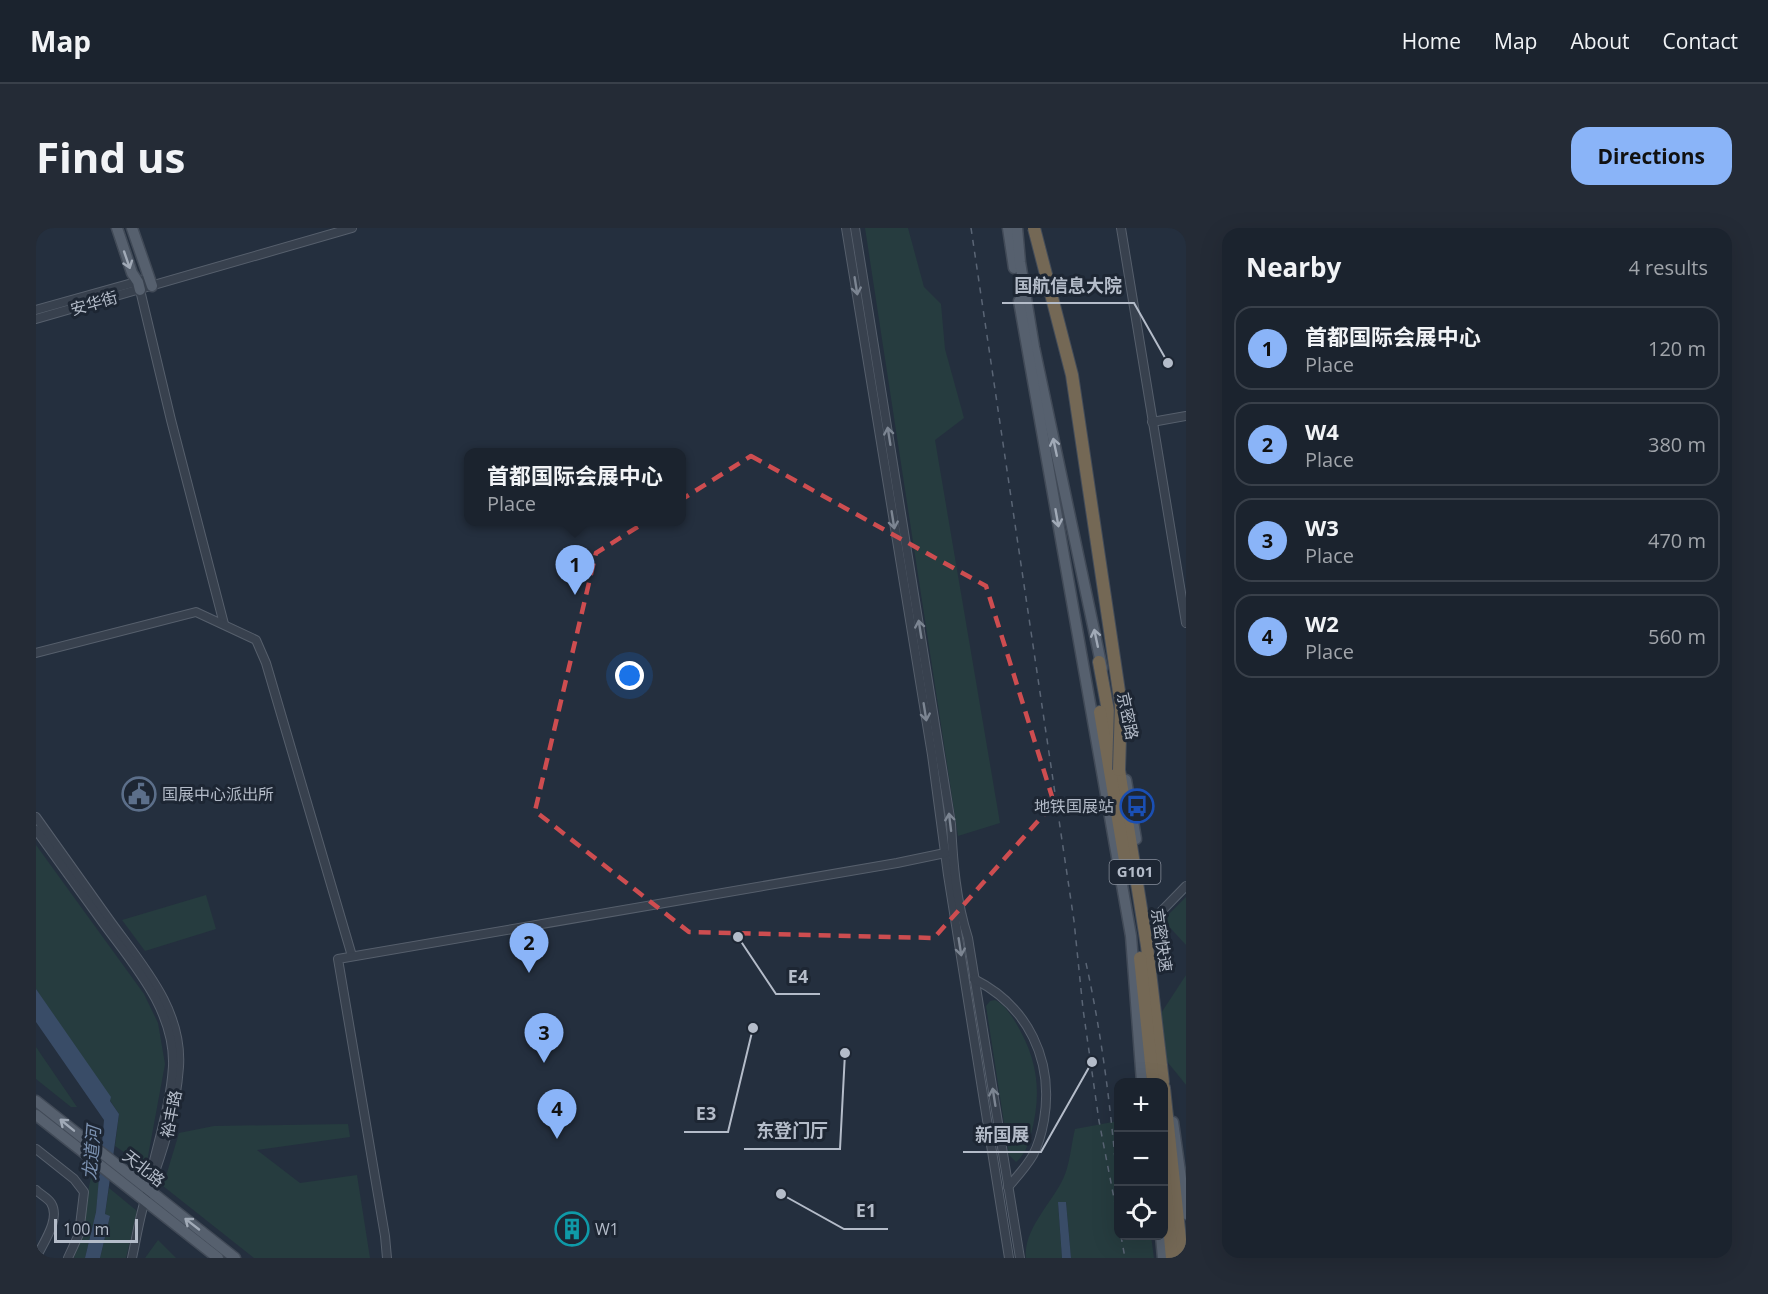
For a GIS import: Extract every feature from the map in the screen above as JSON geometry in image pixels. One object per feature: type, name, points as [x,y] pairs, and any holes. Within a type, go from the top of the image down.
[{"type":"highway","points":[[1034,228],[1072,375],[1121,705],[1119,770]]},
{"type":"highway","name":"京密快速","points":[[1152,1078],[1139,947],[1095,663],[1119,770],[1147,946],[1162,1078]]},
{"type":"highway","points":[[1168,1126],[1182,1258]]},
{"type":"highway","points":[[1165,1186],[1172,1258]]},
{"type":"main road","points":[[117,228],[132,273],[139,286]]},
{"type":"main road","points":[[132,228],[151,282]]},
{"type":"main road","name":"G101","points":[[1008,228],[1027,348],[1131,936],[1142,1078]]},
{"type":"main road","name":"京密路","points":[[1017,228],[1020,262],[1034,347],[1131,805],[1186,1214]]},
{"type":"main road","name":"天北路","points":[[36,1101],[97,1150],[145,1202],[218,1258]]},
{"type":"main road","name":"天北路","points":[[36,1115],[96,1163],[149,1190],[235,1258]]},
{"type":"main road","points":[[1161,1240],[1163,1258]]},
{"type":"street","name":"安华街","points":[[36,319],[151,282],[352,228]]},
{"type":"street","points":[[846,228],[930,744],[1009,1258]]},
{"type":"street","points":[[855,228],[951,824],[954,874],[961,918],[968,938],[1020,1258]]},
{"type":"street","points":[[1121,228],[1186,623]]},
{"type":"street","name":"安华街","points":[[36,310],[139,286]]},
{"type":"street","points":[[139,286],[224,624]]},
{"type":"street","points":[[1152,422],[1186,416]]},
{"type":"street","points":[[36,653],[196,612],[256,640],[266,663],[352,956]]},
{"type":"street","name":"裕丰路","points":[[36,817],[150,976],[161,993],[174,1023],[178,1043],[177,1087],[164,1146],[149,1190]]},
{"type":"street","name":"裕丰路","points":[[36,830],[144,980],[163,1012],[171,1044],[173,1065],[166,1111],[149,1179],[149,1190]]},
{"type":"street","points":[[387,1258],[338,959],[945,853]]},
{"type":"street","points":[[1146,927],[1186,886]]},
{"type":"street","points":[[974,979],[991,988],[1020,1016],[1035,1042],[1045,1070],[1047,1090],[1042,1129],[1034,1153],[1022,1172],[1008,1187]]},
{"type":"street","points":[[36,1149],[74,1179],[84,1192],[79,1234],[68,1258]]},
{"type":"street","points":[[36,1190],[51,1202],[54,1213],[52,1225],[36,1258]]},
{"type":"street","points":[[132,1258],[149,1190]]},
{"type":"highlighted area","points":[[751,456],[986,586],[1054,803],[934,938],[689,932],[535,811],[596,553]]},
{"type":"green space","points":[[865,228],[908,228],[924,287],[941,304],[945,349],[964,418],[935,440],[1000,823],[958,836]]},
{"type":"green space","points":[[36,845],[144,994],[158,1023],[165,1064],[146,1167],[115,1146],[119,1114],[36,989]]},
{"type":"green space","points":[[206,895],[216,929],[145,951],[122,920]]},
{"type":"green space","points":[[1186,897],[1186,945],[1163,920]]},
{"type":"green space","points":[[1186,975],[1186,1085],[1157,1049],[1154,1024]]},
{"type":"green space","points":[[995,1000],[1010,1013],[1016,1023],[1029,1050],[1036,1077],[1036,1105],[1031,1134],[1026,1149],[1016,1162],[1009,1155],[986,1006],[990,1001]]},
{"type":"green space","points":[[36,1047],[77,1107],[71,1107],[36,1079]]},
{"type":"green space","points":[[1114,1122],[1114,1240],[1152,1240],[1154,1258],[1071,1258],[1066,1202],[1058,1203],[1062,1258],[1026,1258],[1026,1248],[1033,1227],[1065,1173],[1075,1129]]},
{"type":"green space","points":[[348,1124],[350,1137],[257,1150],[300,1183],[357,1175],[370,1258],[254,1258],[163,1186],[179,1133],[214,1126]]},
{"type":"green space","points":[[92,1174],[99,1180],[96,1212],[85,1258],[74,1258],[80,1237]]},
{"type":"green space","points":[[109,1188],[137,1211],[126,1258],[100,1258],[110,1217],[105,1214]]},
{"type":"green space","points":[[158,1240],[176,1258],[145,1258]]},
{"type":"water","name":"龙道河","points":[[36,989],[111,1097],[110,1101],[119,1114],[105,1214],[110,1216],[100,1258],[85,1258],[96,1212],[104,1120],[36,1022]]},
{"type":"water","points":[[1058,1202],[1066,1202],[1071,1258],[1062,1258]]},
{"type":"railway","points":[[971,228],[1074,921],[1083,1009],[1099,1121],[1114,1198]]},
{"type":"railway","points":[[1086,963],[1104,1066],[1114,1149]]},
{"type":"railway","points":[[1122,1240],[1125,1258]]},
{"type":"place","name":"国航信息大院","points":[[1168,363]]},
{"type":"place","name":"首都国际会展中心","points":[[575,595]]},
{"type":"place","name":"国展中心派出所","points":[[139,794]]},
{"type":"place","name":"地铁国展站","points":[[1137,806]]},
{"type":"place","name":"E4","points":[[738,937]]},
{"type":"place","name":"W4","points":[[529,973]]},
{"type":"place","name":"E3","points":[[753,1028]]},
{"type":"place","name":"东登门厅","points":[[845,1053]]},
{"type":"place","name":"新国展","points":[[1092,1062]]},
{"type":"place","name":"W3","points":[[544,1063]]},
{"type":"place","name":"W2","points":[[557,1139]]},
{"type":"place","name":"E1","points":[[781,1194]]},
{"type":"place","name":"W1","points":[[572,1229]]}]
